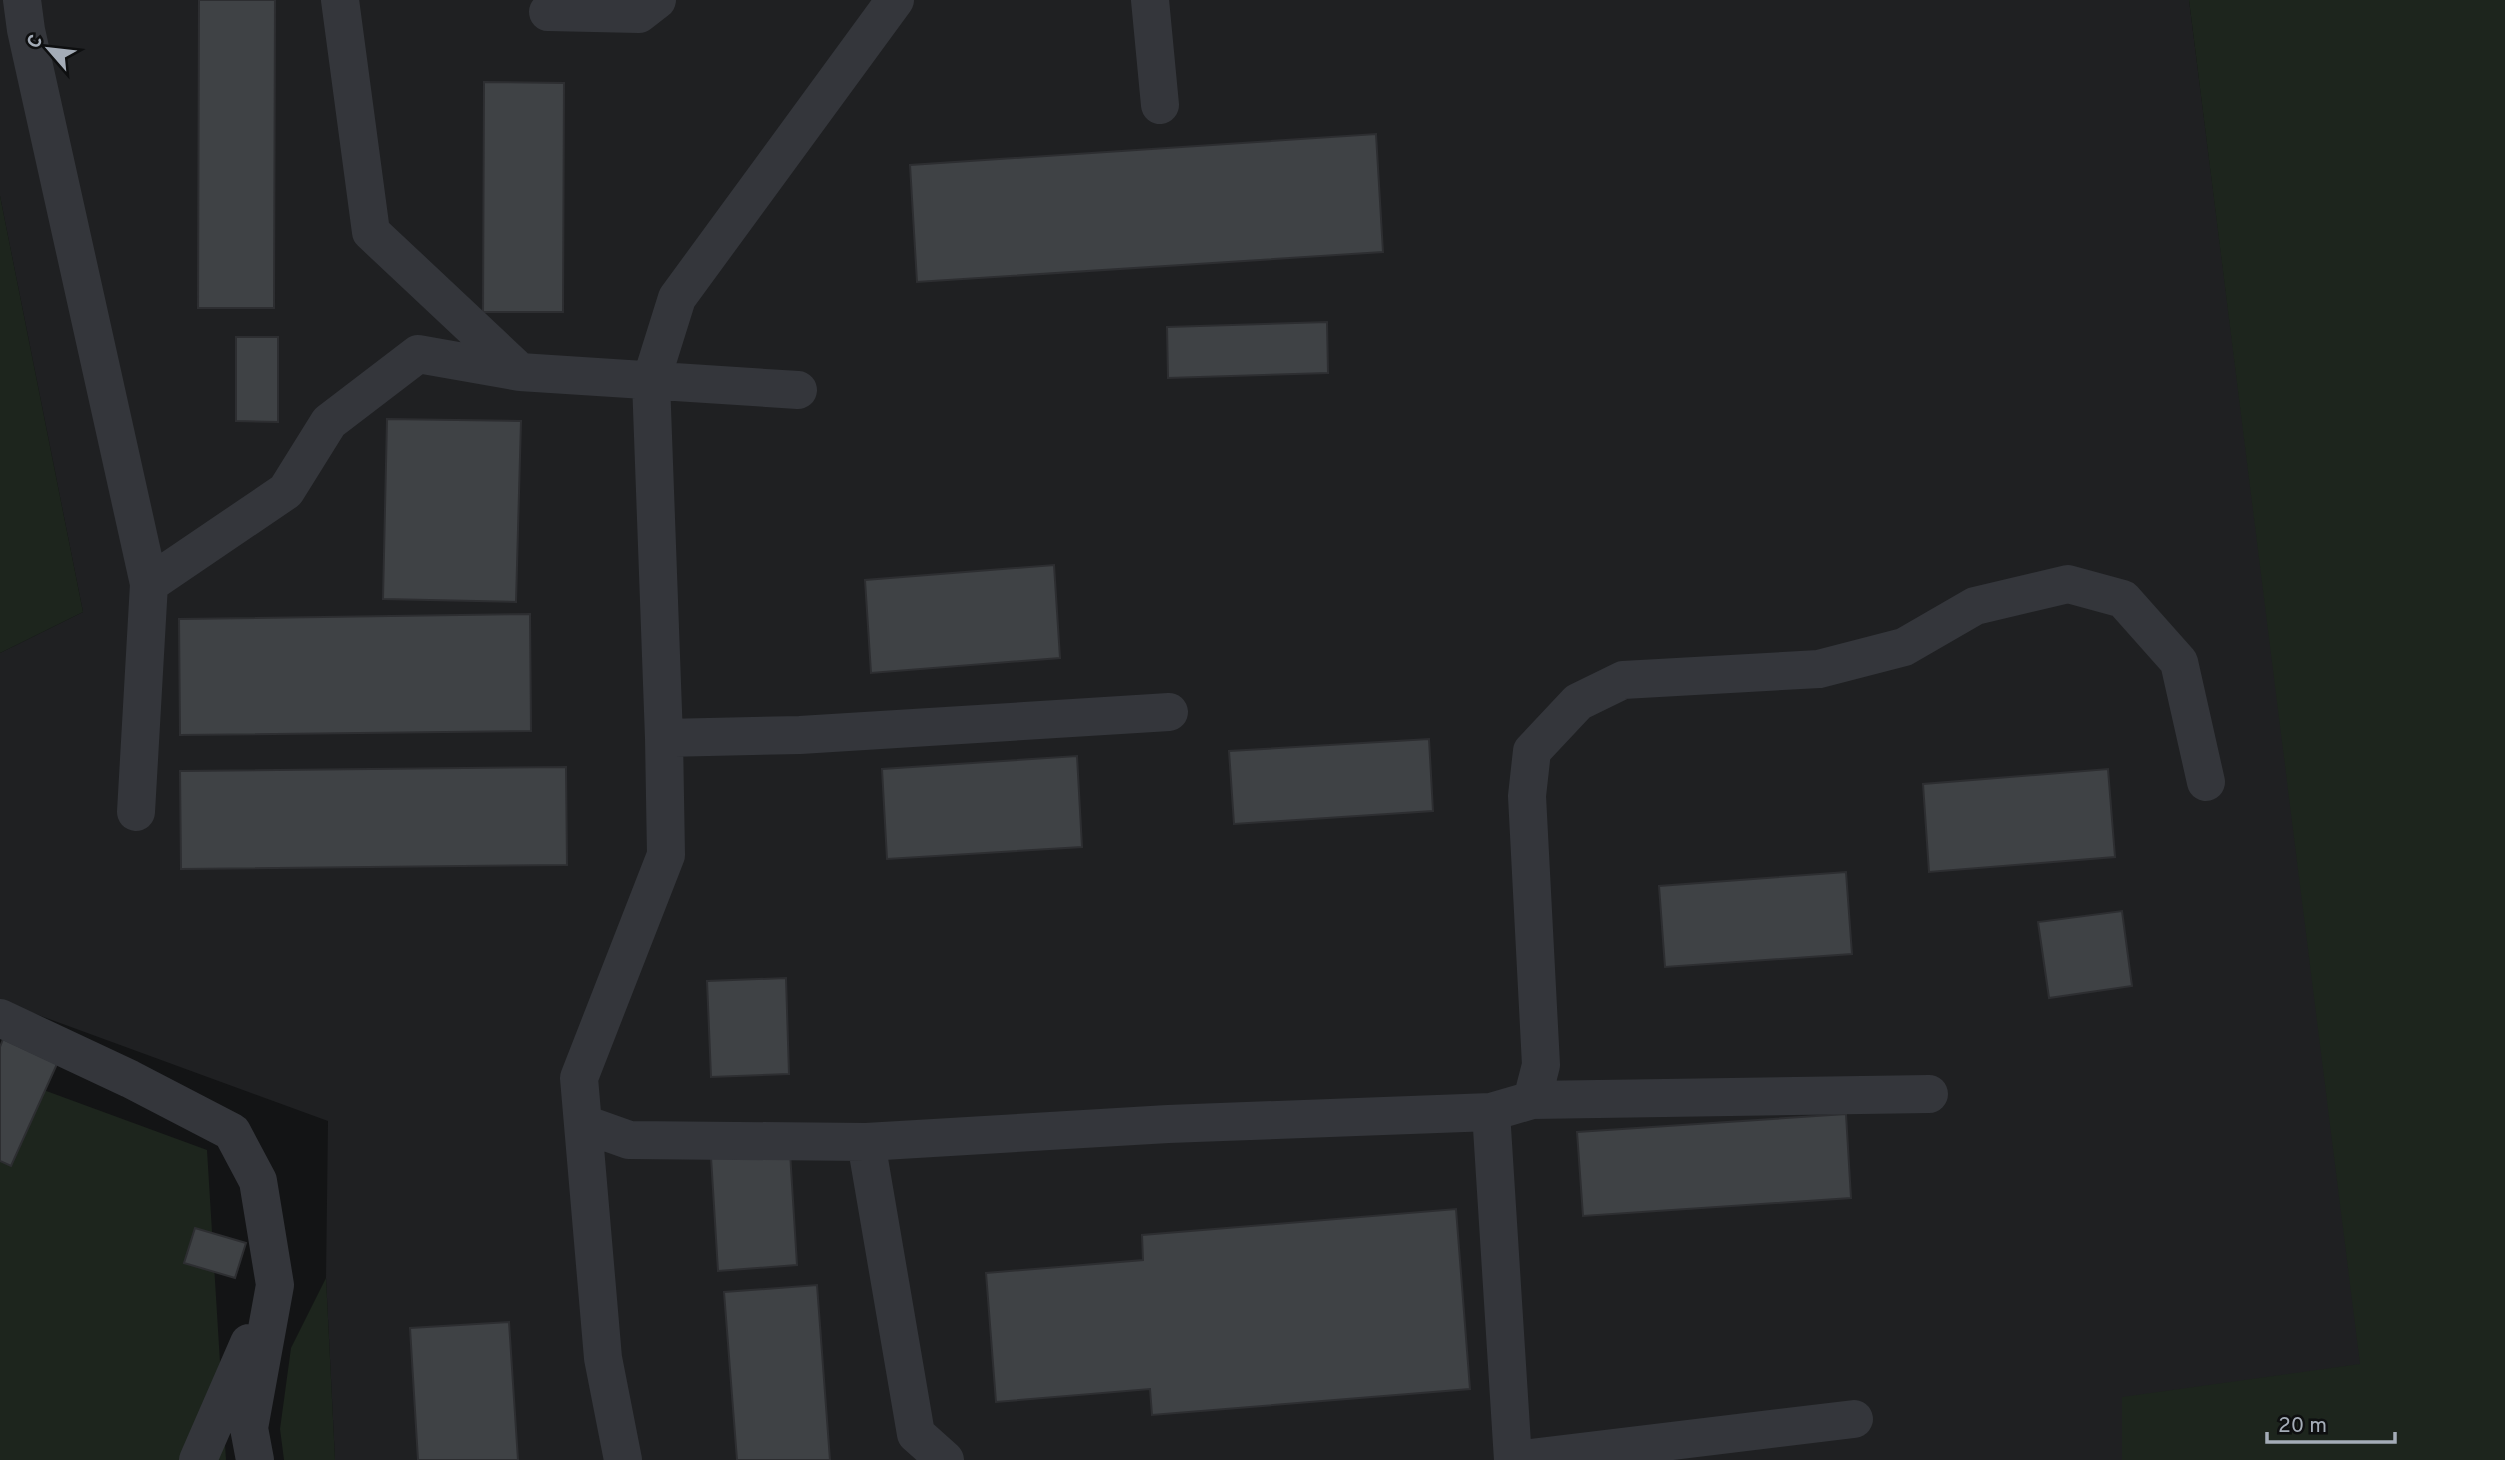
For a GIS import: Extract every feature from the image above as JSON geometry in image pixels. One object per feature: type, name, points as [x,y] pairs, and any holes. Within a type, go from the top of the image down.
[{"type":"street","points":[[22,0],[26,30],[149,584],[136,812]]},
{"type":"street","points":[[340,0],[371,232],[520,372]]},
{"type":"street","points":[[548,12],[639,14],[657,0]]},
{"type":"street","points":[[623,1460],[603,1358],[579,1078],[666,855],[651,381],[677,298],[895,0]]},
{"type":"street","points":[[1150,0],[1160,105]]},
{"type":"street","points":[[149,584],[286,491],[329,422],[418,354],[520,372],[798,390]]},
{"type":"street","points":[[1532,1100],[1541,1065],[1527,796],[1532,751],[1578,702],[1622,680],[1819,669],[1904,647],[1975,606],[2068,584],[2123,599],[2179,662],[2206,782]]},
{"type":"street","points":[[664,738],[800,735],[1169,712]]},
{"type":"street","points":[[0,1018],[130,1079],[232,1132],[258,1181],[275,1285],[249,1428],[255,1460]]},
{"type":"street","points":[[584,1124],[629,1140],[866,1142],[1168,1124],[1491,1112],[1532,1100],[1929,1094]]},
{"type":"street","points":[[1491,1112],[1514,1460],[1854,1419]]},
{"type":"street","points":[[866,1142],[916,1434],[944,1460]]},
{"type":"street","points":[[198,1460],[275,1285]]},
{"type":"shaded area","points":[[0,0],[2189,0],[2374,1460],[335,1460],[326,1278],[328,1121],[0,1001],[0,653],[83,612],[0,196]]},
{"type":"shaded area","points":[[2189,0],[2505,0],[2505,1460],[2122,1460],[2122,1397],[2360,1364]]},
{"type":"shaded area","points":[[0,196],[83,612],[0,653]]},
{"type":"shaded area","points":[[0,1074],[207,1150],[226,1460],[0,1460]]},
{"type":"shaded area","points":[[326,1278],[335,1460],[284,1460],[280,1429],[291,1348]]},
{"type":"building","points":[[199,0],[275,0],[274,308],[198,308]]},
{"type":"building","points":[[484,82],[564,83],[563,312],[483,312]]},
{"type":"building","points":[[1376,134],[1383,252],[917,282],[910,165]]},
{"type":"building","points":[[1327,322],[1328,373],[1168,378],[1167,327]]},
{"type":"building","points":[[236,337],[278,337],[278,422],[236,421]]},
{"type":"building","points":[[387,419],[521,421],[516,602],[383,599]]},
{"type":"building","points":[[1054,565],[1060,658],[871,673],[865,580]]},
{"type":"building","points":[[530,614],[531,731],[180,735],[179,619]]},
{"type":"building","points":[[1429,739],[1433,811],[1234,824],[1229,751]]},
{"type":"building","points":[[1077,756],[1082,847],[887,859],[882,769]]},
{"type":"building","points":[[566,767],[567,865],[181,869],[180,771]]},
{"type":"building","points":[[2108,769],[2115,857],[1929,872],[1923,784]]},
{"type":"building","points":[[1846,872],[1852,954],[1665,967],[1659,886]]},
{"type":"building","points":[[2122,911],[2132,986],[2049,998],[2038,922]]},
{"type":"building","points":[[786,978],[789,1074],[711,1077],[707,981]]},
{"type":"building","points":[[3,1039],[57,1064],[11,1166],[0,1161],[0,1047]]},
{"type":"building","points":[[1846,1114],[1851,1198],[1583,1216],[1577,1132]]},
{"type":"building","points":[[790,1152],[797,1265],[718,1271],[711,1157]]},
{"type":"building","points":[[1456,1209],[1470,1389],[1152,1415],[1150,1389],[996,1402],[986,1273],[1143,1260],[1142,1235]]},
{"type":"building","points":[[195,1228],[246,1243],[235,1278],[184,1263]]},
{"type":"building","points":[[817,1285],[830,1460],[737,1460],[724,1292]]},
{"type":"building","points":[[509,1322],[518,1460],[418,1460],[410,1328]]}]
